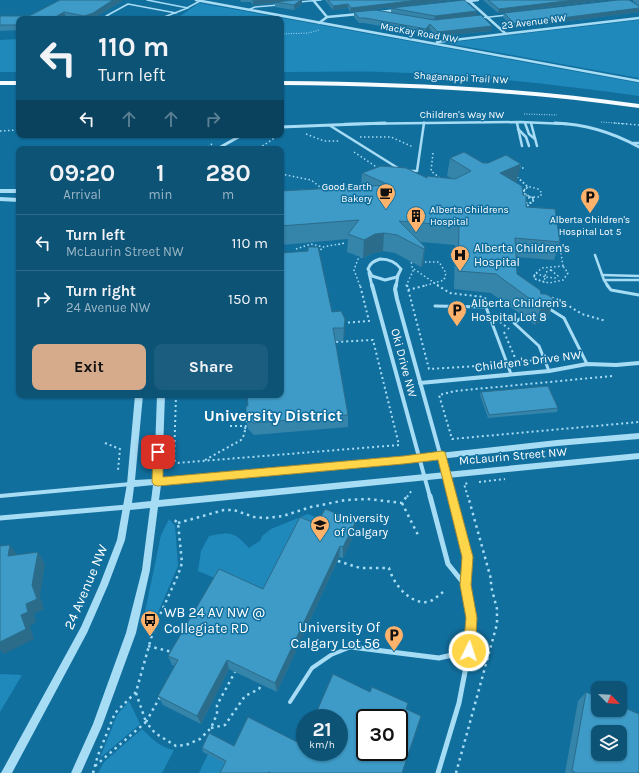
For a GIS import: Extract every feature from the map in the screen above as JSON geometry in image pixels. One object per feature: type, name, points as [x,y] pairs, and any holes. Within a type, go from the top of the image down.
[{"type":"main road","points":[[0,77],[16,77]]},
{"type":"main road","points":[[284,77],[366,77]]},
{"type":"main road","name":"Shaganappi Trail NW","points":[[444,80],[524,86],[639,100]]},
{"type":"main road","points":[[0,82],[16,83]]},
{"type":"main road","name":"Shaganappi Trail NW","points":[[284,83],[472,87],[524,91],[627,104],[639,107]]},
{"type":"street","name":"MacKay Road NW","points":[[196,0],[281,16]]},
{"type":"street","points":[[314,0],[327,17]]},
{"type":"street","points":[[469,0],[506,34]]},
{"type":"street","points":[[456,2],[478,0]]},
{"type":"street","points":[[376,12],[398,9]]},
{"type":"street","points":[[319,23],[327,17],[362,14]]},
{"type":"street","name":"MacKay Road NW","points":[[284,17],[639,80]]},
{"type":"street","name":"23 Avenue NW","points":[[432,43],[639,18]]},
{"type":"street","name":"Children's Way NW","points":[[284,127],[327,124],[424,122],[553,123],[584,126],[612,134],[639,147]]},
{"type":"street","points":[[222,146],[237,138]]},
{"type":"street","points":[[0,191],[16,192]]},
{"type":"street","points":[[0,199],[16,200]]},
{"type":"street","points":[[386,259],[399,265],[400,269],[398,275],[395,278],[385,280],[376,278],[369,273],[368,269],[375,260],[386,259]]},
{"type":"street","name":"Oki Drive NW","points":[[369,273],[421,458],[448,564],[465,585]]},
{"type":"street","name":"Oki Drive NW","points":[[398,275],[395,289],[420,382],[442,455],[468,557],[465,585]]},
{"type":"street","name":"Children's Drive NW","points":[[420,382],[549,371],[587,364],[616,365],[639,362]]},
{"type":"street","name":"24 Avenue NW","points":[[6,773],[84,630],[104,585],[120,540],[131,484],[139,398]]},
{"type":"street","points":[[76,773],[97,726],[130,633],[146,570],[158,482],[161,398]]},
{"type":"street","name":"McLaurin Street NW","points":[[131,484],[421,458],[557,443],[639,436]]},
{"type":"street","name":"McLaurin Street NW","points":[[127,506],[639,456]]},
{"type":"street","points":[[0,496],[131,484]]},
{"type":"street","points":[[0,518],[127,506]]},
{"type":"street","points":[[438,773],[459,703],[469,651],[471,618],[465,585]]},
{"type":"street","points":[[350,647],[439,658],[469,651]]},
{"type":"lane","points":[[147,0],[188,8]]},
{"type":"lane","points":[[292,3],[321,0]]},
{"type":"lane","points":[[168,16],[188,8],[200,1]]},
{"type":"lane","points":[[106,16],[128,4],[176,13]]},
{"type":"lane","points":[[248,10],[255,7],[285,4]]},
{"type":"lane","points":[[376,12],[389,14]]},
{"type":"lane","points":[[477,19],[509,15]]},
{"type":"lane","points":[[327,124],[403,171],[417,171],[424,122]]},
{"type":"lane","points":[[517,123],[522,146]]},
{"type":"lane","points":[[525,123],[529,134],[535,138]]},
{"type":"lane","points":[[531,123],[537,146]]},
{"type":"lane","points":[[518,129],[526,137],[529,146]]},
{"type":"lane","points":[[633,143],[639,143]]},
{"type":"lane","points":[[595,255],[604,280],[611,290],[639,295]]},
{"type":"lane","points":[[602,275],[639,276]]},
{"type":"lane","points":[[604,280],[639,280]]},
{"type":"lane","points":[[435,306],[486,307],[511,374]]},
{"type":"lane","points":[[544,306],[564,318],[587,364]]},
{"type":"lane","points":[[521,318],[514,323],[539,346],[549,371]]},
{"type":"lane","points":[[290,702],[312,668],[331,655],[350,647]]},
{"type":"path","points":[[284,34],[309,33],[320,30]]},
{"type":"path","points":[[601,122],[639,125]]},
{"type":"path","points":[[0,130],[16,130]]},
{"type":"path","points":[[302,133],[324,141],[331,142],[346,140]]},
{"type":"path","points":[[360,137],[391,137],[413,148]]},
{"type":"path","points":[[265,146],[275,138]]},
{"type":"path","points":[[354,152],[378,168]]},
{"type":"path","points":[[434,153],[431,171],[442,179]]},
{"type":"path","points":[[517,171],[516,176],[528,187],[541,191],[542,195],[534,198],[529,197],[524,194],[524,190],[528,187]]},
{"type":"path","points":[[284,174],[311,180],[326,192]]},
{"type":"path","points":[[529,197],[521,200],[525,204],[533,202],[534,198]]},
{"type":"path","points":[[526,213],[529,203]]},
{"type":"path","points":[[559,239],[563,266],[568,273],[567,277],[557,282],[544,282],[535,279],[535,273],[540,268],[548,266],[563,266]]},
{"type":"path","points":[[295,250],[311,244],[323,247],[336,245]]},
{"type":"path","points":[[316,254],[320,252],[323,247]]},
{"type":"path","points":[[412,262],[414,269],[413,276],[406,286],[429,369],[491,366],[494,364]]},
{"type":"path","points":[[408,290],[444,280],[446,273],[439,262],[418,262]]},
{"type":"path","points":[[414,269],[436,282],[450,293],[483,297],[490,302]]},
{"type":"path","points":[[535,273],[545,277],[554,278],[558,276],[557,274],[551,270],[546,272],[545,277],[544,282]]},
{"type":"path","points":[[498,317],[516,360],[524,362],[534,360],[534,353]]},
{"type":"path","points":[[500,322],[512,332]]},
{"type":"path","points":[[176,398],[174,460],[177,463],[399,445],[373,340],[335,342]]},
{"type":"path","points":[[612,376],[455,391],[440,395],[452,439],[639,422]]},
{"type":"path","points":[[204,461],[241,440],[246,429],[247,420]]},
{"type":"path","points":[[230,426],[243,426],[246,429]]},
{"type":"path","points":[[105,443],[120,450],[118,470]]},
{"type":"path","points":[[477,482],[510,479]]},
{"type":"path","points":[[456,773],[497,624],[497,609],[491,586],[491,578],[475,517],[464,484],[470,482]]},
{"type":"path","points":[[402,503],[412,490]]},
{"type":"path","points":[[178,523],[189,521],[219,510],[233,510],[255,518],[267,518],[281,517],[346,499],[373,499],[402,503]]},
{"type":"path","points":[[402,503],[419,537]]},
{"type":"path","points":[[172,518],[178,523],[182,564],[154,628],[136,692],[140,708],[146,722],[155,733],[176,746],[186,745],[200,739],[211,728],[217,714],[217,705],[235,672]]},
{"type":"path","points":[[338,561],[360,568],[389,568],[393,580],[401,590],[419,601],[426,602],[434,599],[443,592]]},
{"type":"path","points":[[486,587],[491,586]]},
{"type":"path","points":[[148,646],[164,649],[178,655]]},
{"type":"path","points":[[211,728],[225,725],[245,696],[259,689],[261,684]]},
{"type":"path","points":[[93,773],[115,713],[136,692]]},
{"type":"path","points":[[94,767],[146,722],[162,694]]},
{"type":"shaded area","points":[[199,3],[270,16],[180,16]]},
{"type":"shaded area","points":[[284,18],[639,83],[639,96],[544,84],[448,75],[371,72],[284,72]]},
{"type":"shaded area","points":[[639,20],[639,78],[446,43]]},
{"type":"shaded area","points":[[16,39],[16,72],[0,72],[0,40]]},
{"type":"shaded area","points":[[308,514],[325,521],[265,599],[198,571],[201,551],[209,536],[231,534],[239,538],[249,548],[261,540],[262,536],[271,529]]},
{"type":"shaded area","points":[[169,519],[175,526],[178,566],[156,617],[149,627],[147,626],[145,612],[161,535]]},
{"type":"shaded area","points":[[0,674],[22,675],[0,712]]},
{"type":"shaded area","points":[[129,701],[140,724],[100,758],[117,715]]},
{"type":"shaded area","points":[[142,729],[161,745],[174,750],[162,773],[98,773],[104,762]]},
{"type":"shaded area","points":[[208,754],[228,764],[223,773],[199,773]]},
{"type":"building","points":[[60,0],[113,0],[93,13],[84,16],[64,12],[57,16],[29,16]]},
{"type":"building","points":[[301,0],[294,5],[275,2]]},
{"type":"building","points":[[328,0],[419,0],[351,8],[348,4],[333,6]]},
{"type":"building","points":[[464,0],[477,11],[435,16],[391,8]]},
{"type":"building","points":[[488,0],[574,0],[499,9]]},
{"type":"building","points":[[629,0],[639,6],[639,8],[515,24],[504,13]]},
{"type":"building","points":[[376,10],[434,20],[481,15],[492,26],[438,32],[430,24],[426,29],[359,18],[354,12]]},
{"type":"building","points":[[0,16],[16,16],[16,25],[0,25]]},
{"type":"building","name":"Alberta Childrens Hospital","points":[[464,152],[483,163],[488,163],[506,155],[521,164],[500,173],[522,186],[523,195],[526,195],[526,207],[555,209],[560,242],[515,238],[517,274],[540,290],[541,294],[546,294],[554,299],[541,307],[496,274],[458,271],[459,226],[399,221],[425,247],[424,249],[397,235],[384,233],[375,234],[364,240],[348,234],[359,220],[284,226],[284,191],[389,185],[362,173],[381,166],[406,168],[427,178],[427,176],[455,179],[471,171],[450,158]]},
{"type":"building","points":[[308,247],[318,247],[332,312],[341,311],[345,319],[344,328],[333,328],[348,415],[253,423],[246,417],[246,406],[248,406],[247,398],[284,398],[284,253],[308,251]]},
{"type":"building","points":[[548,386],[558,408],[489,415],[481,392]]},
{"type":"building","points":[[325,509],[356,521],[343,547],[340,546],[275,683],[227,660],[197,716],[158,696],[178,660],[168,656],[219,569],[263,589],[300,517],[317,524]]},
{"type":"building","points":[[10,545],[8,556],[38,552],[32,585],[37,599],[26,604],[28,612],[21,615],[26,629],[0,642],[0,546]]},
{"type":"building","points":[[333,674],[370,692],[372,687],[408,703],[406,709],[356,709],[356,761],[406,761],[402,773],[220,773],[226,761],[202,748],[209,733],[234,746],[248,717],[296,741],[296,761],[348,761],[348,709],[318,709]]},
{"type":"building","points":[[586,692],[591,694],[591,717],[627,717],[627,709],[639,714],[639,773],[576,773],[572,771]]},
{"type":"building","points":[[408,710],[421,716],[408,755]]},
{"type":"place","name":"Good Earth Bakery","points":[[386,210]]},
{"type":"place","name":"Alberta Children's Hospital Lot 5","points":[[590,214]]},
{"type":"place","name":"Alberta Childrens Hospital","points":[[416,233]]},
{"type":"place","name":"Alberta Children's Hospital","points":[[460,272]]},
{"type":"place","name":"Alberta Children's Hospital Lot 8","points":[[457,327]]},
{"type":"place","name":"University of Calgary","points":[[320,542]]},
{"type":"place","name":"WB 24 AV NW @ Collegiate RD","points":[[150,637]]},
{"type":"place","name":"University Of Calgary Lot 56","points":[[394,652]]},
{"type":"district","name":"University District","points":[[273,415]]},
{"type":"route","points":[[158,452],[158,482],[403,460],[442,455],[468,557],[465,585],[471,618],[469,651]]}]
